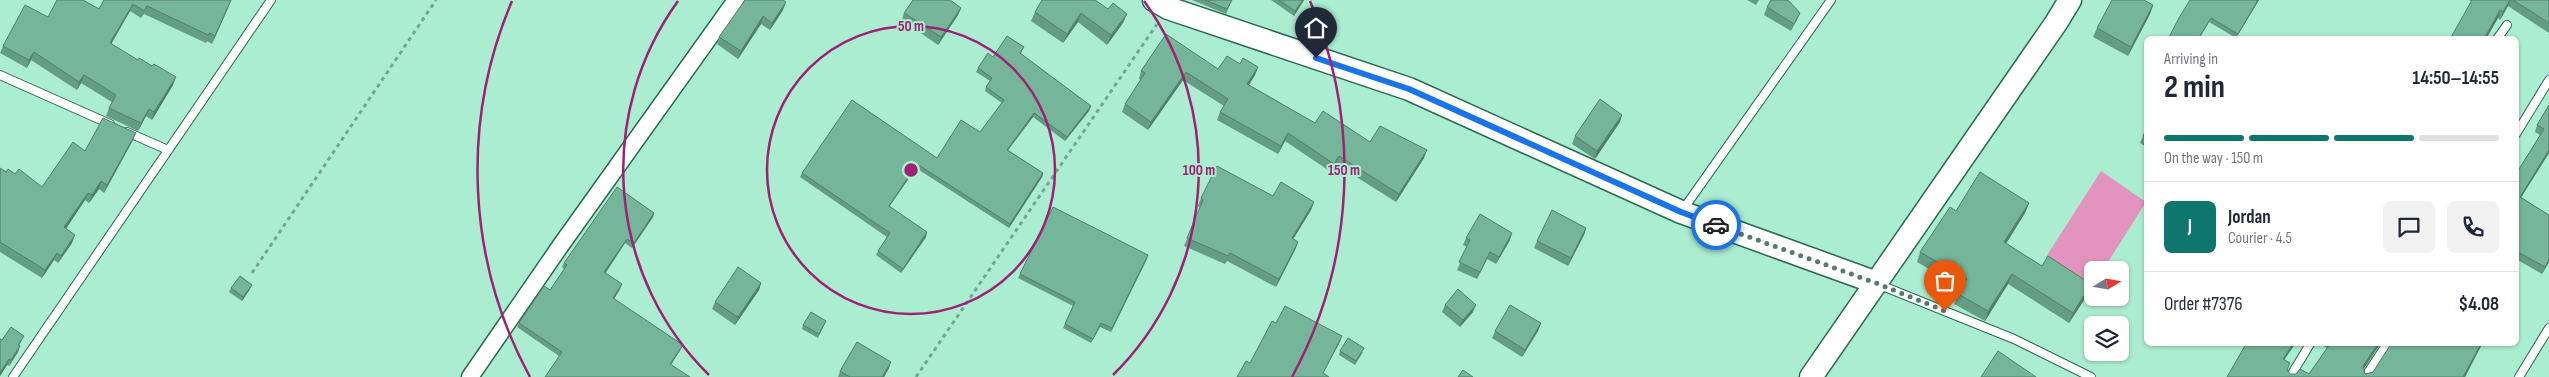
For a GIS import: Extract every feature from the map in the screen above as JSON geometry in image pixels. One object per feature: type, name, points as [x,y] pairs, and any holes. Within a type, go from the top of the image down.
[{"type":"street","points":[[470,377],[561,245],[736,0]]},
{"type":"street","points":[[1811,377],[2070,0]]},
{"type":"street","points":[[1161,4],[1409,89],[1681,212],[1876,283]]},
{"type":"lane","points":[[13,377],[271,0]]},
{"type":"lane","points":[[1681,212],[1831,0]]},
{"type":"lane","points":[[2500,36],[2507,25]]},
{"type":"lane","points":[[0,75],[168,150]]},
{"type":"lane","points":[[2519,129],[2549,80]]},
{"type":"lane","points":[[1876,283],[2014,339],[2091,377]]},
{"type":"lane","points":[[2519,377],[2549,328]]},
{"type":"lane","points":[[2290,377],[2309,346]]},
{"type":"lane","points":[[2365,377],[2386,346]]},
{"type":"path","points":[[252,273],[436,0]]},
{"type":"path","points":[[916,377],[1161,4]]},
{"type":"shaded area","points":[[2101,171],[2144,201],[2144,205],[2109,261],[2084,261],[2084,282],[2046,257]]},
{"type":"building","points":[[57,0],[83,0],[99,9],[104,0],[231,0],[215,36],[210,33],[208,35],[147,6],[144,11],[133,4],[110,43],[138,60],[139,58],[152,66],[154,64],[176,77],[154,112],[149,109],[141,123],[109,108],[116,95],[84,75],[79,82],[34,52],[29,60],[3,46],[25,5],[48,17]]},
{"type":"building","points":[[745,0],[783,0],[786,2],[772,23],[763,16],[741,51],[719,37]]},
{"type":"building","points":[[913,0],[950,0],[961,8],[941,37],[904,13]]},
{"type":"building","points":[[1042,0],[1095,0],[1108,9],[1113,3],[1127,14],[1111,35],[1081,13],[1067,34],[1035,12]]},
{"type":"building","points":[[1205,0],[1232,0],[1227,9]]},
{"type":"building","points":[[1279,0],[1303,0],[1295,11]]},
{"type":"building","points":[[1771,0],[1789,1],[1800,13],[1794,24],[1767,7]]},
{"type":"building","points":[[2112,0],[2144,0],[2153,5],[2131,47],[2097,28]]},
{"type":"building","points":[[2190,0],[2258,0],[2238,34],[2211,18],[2200,36],[2170,36]]},
{"type":"building","points":[[2472,0],[2510,0],[2503,12],[2500,10],[2486,36],[2452,36]]},
{"type":"building","points":[[2513,0],[2549,0],[2549,23]]},
{"type":"building","points":[[1166,34],[1218,69],[1227,56],[1240,64],[1243,58],[1258,67],[1247,84],[1315,123],[1323,111],[1370,142],[1380,126],[1427,150],[1399,194],[1339,156],[1334,164],[1288,133],[1281,146],[1220,112],[1228,99],[1186,72],[1151,122],[1125,104],[1145,73],[1141,71]]},
{"type":"building","points":[[1007,36],[1024,47],[1020,53],[1091,106],[1067,137],[1034,113],[1007,150],[1043,173],[1010,224],[917,164],[889,206],[927,232],[903,269],[878,251],[890,233],[802,173],[852,100],[937,158],[961,120],[980,132],[1004,100],[986,87],[992,78],[978,68],[988,53],[993,57]]},
{"type":"building","points":[[1600,99],[1622,115],[1597,151],[1575,136]]},
{"type":"building","points":[[2549,105],[2549,150],[2520,197],[2549,215],[2549,260],[2545,267],[2519,253],[2519,169],[2544,129],[2537,125]]},
{"type":"building","points":[[103,118],[136,133],[107,185],[101,181],[92,195],[88,193],[64,227],[75,235],[61,256],[57,253],[45,270],[0,242],[0,168],[6,172],[8,169],[15,174],[19,169],[42,187],[73,142],[85,151]]},
{"type":"building","points":[[1217,166],[1273,196],[1281,182],[1314,202],[1292,238],[1298,242],[1279,279],[1230,253],[1228,256],[1187,238],[1203,200],[1201,198]]},
{"type":"building","points":[[1980,172],[2029,203],[2004,242],[2042,266],[2048,256],[2084,279],[2084,295],[2073,313],[2012,274],[1988,311],[1958,294],[1967,279],[1920,252],[1950,207],[1956,211]]},
{"type":"building","points":[[617,187],[654,213],[634,243],[627,239],[604,272],[622,284],[613,298],[683,345],[670,364],[690,377],[545,377],[562,352],[519,323],[544,286],[550,290],[567,265],[564,263]]},
{"type":"building","points":[[1053,207],[1148,255],[1112,328],[1101,323],[1093,339],[1065,324],[1075,302],[1020,274]]},
{"type":"building","points":[[1552,210],[1586,228],[1571,258],[1537,241]]},
{"type":"building","points":[[1480,214],[1512,233],[1499,257],[1490,252],[1480,272],[1459,262],[1470,240],[1466,238]]},
{"type":"building","points":[[738,267],[761,283],[738,317],[715,302]]},
{"type":"building","points":[[240,276],[252,285],[243,297],[231,288]]},
{"type":"building","points":[[1458,289],[1476,305],[1463,320],[1445,305]]},
{"type":"building","points":[[1510,305],[1541,323],[1525,350],[1495,331]]},
{"type":"building","points":[[1285,306],[1342,336],[1323,373],[1329,377],[1237,377],[1246,361],[1250,363],[1272,321],[1276,323]]},
{"type":"building","points":[[811,312],[826,321],[819,334],[803,325]]},
{"type":"building","points":[[11,327],[24,336],[11,360],[9,359],[0,373],[0,339],[2,340]]},
{"type":"building","points":[[1348,338],[1364,348],[1356,361],[1340,351]]},
{"type":"building","points":[[857,342],[891,362],[882,377],[850,377],[840,371]]},
{"type":"building","points":[[2245,346],[2292,346],[2283,359],[2290,363],[2287,370],[2290,374],[2296,374],[2300,369],[2309,374],[2329,346],[2377,346],[2363,366],[2365,374],[2373,372],[2390,346],[2480,346],[2463,377],[2227,377]]},
{"type":"building","points":[[1998,351],[2036,377],[1981,377]]},
{"type":"building","points":[[1463,370],[1473,377],[1458,377]]},
{"type":"way so far","points":[[1716,225],[1876,283],[1945,311]]},
{"type":"route","points":[[1316,58],[1409,89],[1681,212],[1716,225]]}]
